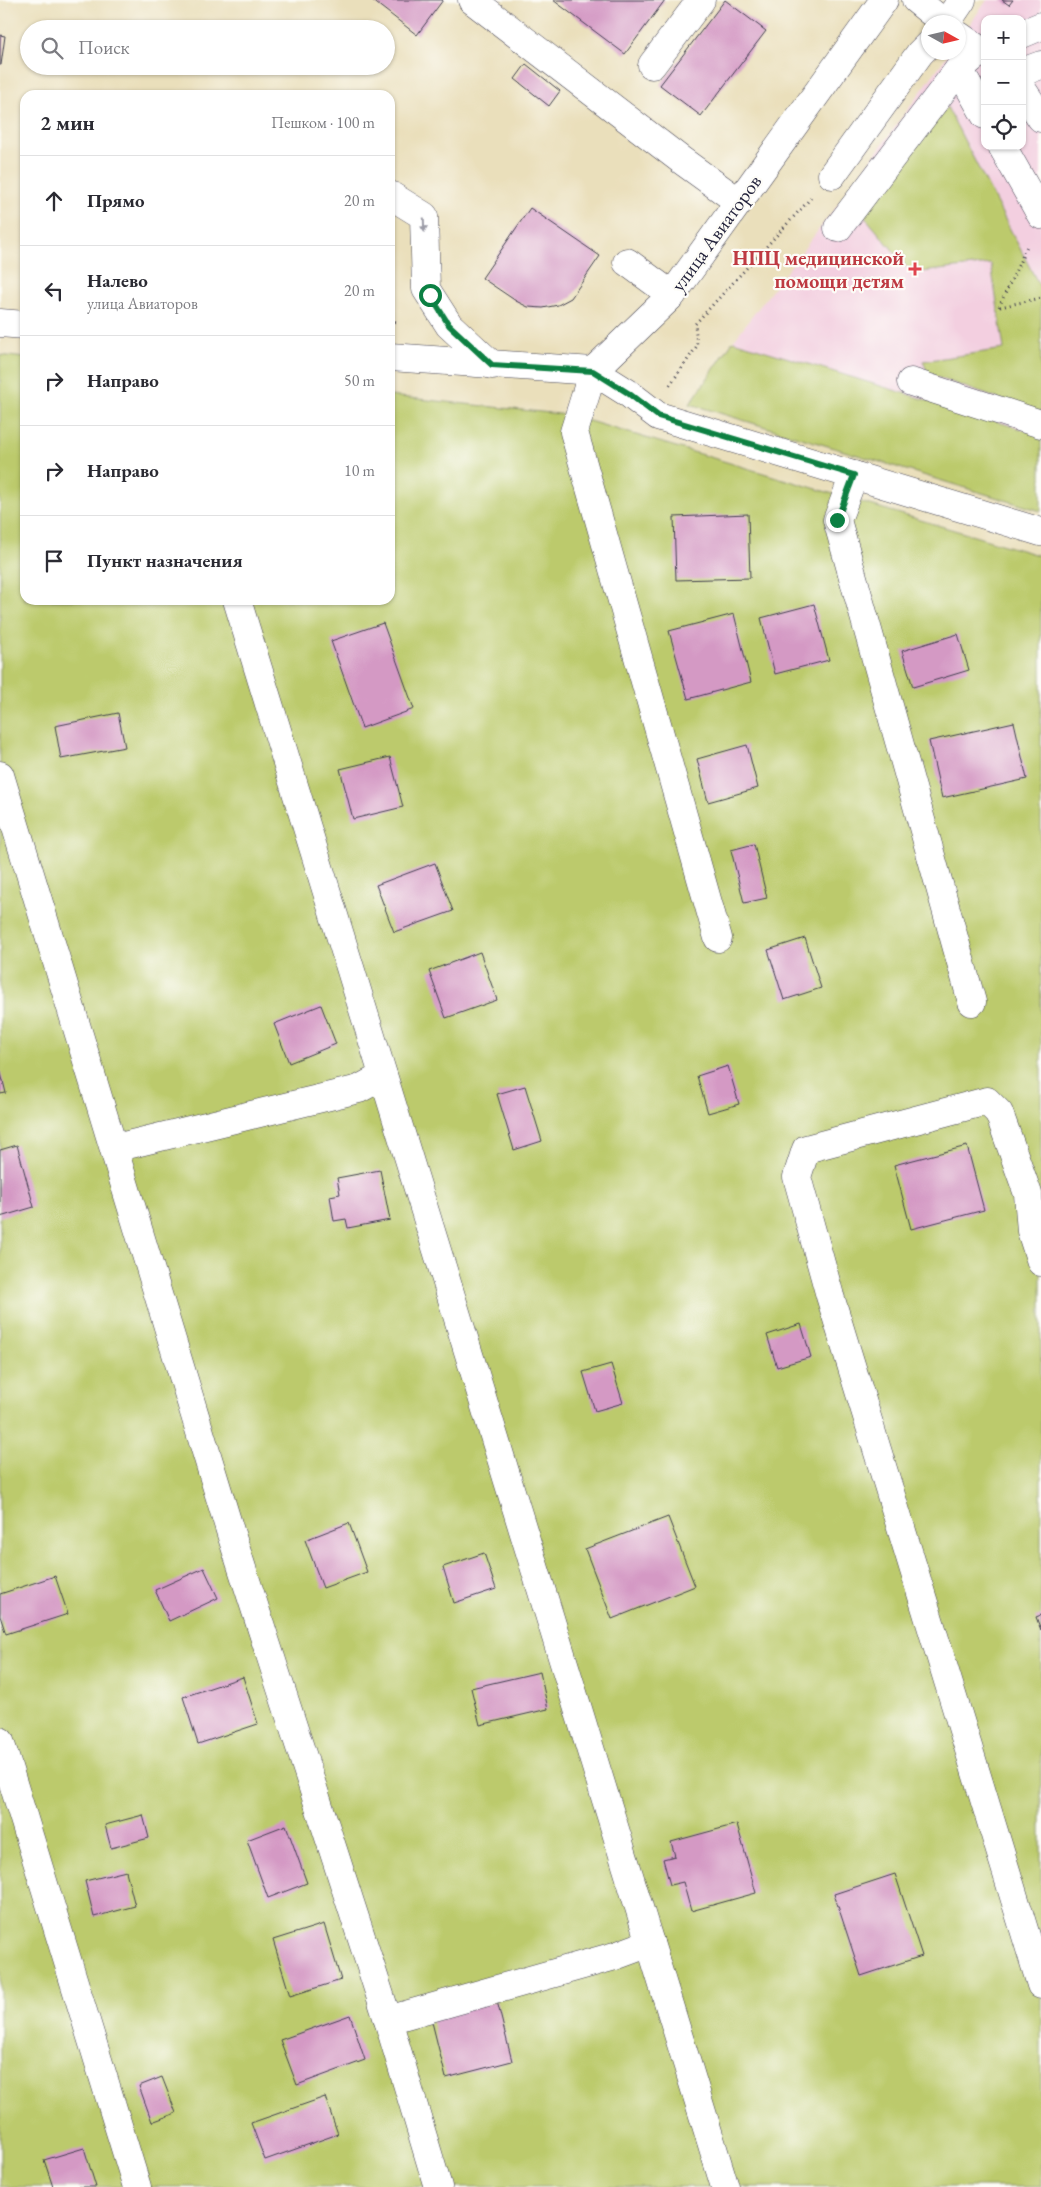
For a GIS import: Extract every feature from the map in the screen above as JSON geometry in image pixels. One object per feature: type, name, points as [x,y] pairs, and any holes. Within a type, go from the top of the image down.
[{"type":"street","points":[[472,0],[739,202]]},
{"type":"street","points":[[652,64],[701,0]]},
{"type":"street","name":"улица Авиаторов","points":[[593,371],[672,295],[884,0]]},
{"type":"street","points":[[916,0],[936,15]]},
{"type":"street","points":[[950,15],[962,0]]},
{"type":"street","points":[[1026,32],[1041,26]]},
{"type":"street","points":[[966,40],[981,50]]},
{"type":"street","points":[[832,175],[921,52]]},
{"type":"street","points":[[838,228],[959,69],[981,54]]},
{"type":"street","points":[[1026,71],[1041,65]]},
{"type":"street","points":[[959,69],[981,108]]},
{"type":"street","points":[[1026,95],[1041,118]]},
{"type":"street","points":[[1004,150],[1041,215]]},
{"type":"street","points":[[395,198],[424,216],[426,289],[449,325],[492,365]]},
{"type":"street","points":[[627,262],[672,295]]},
{"type":"street","points":[[0,323],[20,325]]},
{"type":"street","points":[[395,357],[593,371],[628,393],[658,416],[1041,532]]},
{"type":"street","points":[[593,371],[574,432],[718,938]]},
{"type":"street","points":[[911,382],[1041,424]]},
{"type":"street","points":[[854,475],[837,520],[972,1002]]},
{"type":"street","points":[[239,605],[725,2187]]},
{"type":"street","points":[[0,775],[231,1534],[388,2020],[438,2187]]},
{"type":"street","points":[[115,1148],[359,1089],[382,1076]]},
{"type":"street","points":[[1041,1262],[1031,1231],[1035,1193],[999,1113],[988,1102],[806,1149],[796,1177],[830,1296],[1041,1986]]},
{"type":"street","points":[[0,1741],[137,2187]]},
{"type":"street","points":[[388,2020],[606,1958],[650,1943]]},
{"type":"path","points":[[667,390],[696,346],[695,324],[832,175]]},
{"type":"path","points":[[1028,243],[999,307],[1041,298]]},
{"type":"shaded area","name":"НПЦ медицинской помощи детям","points":[[987,0],[1041,0],[1041,511],[690,404],[733,341],[844,197],[944,60],[966,60],[966,29]]},
{"type":"green space","points":[[947,107],[1041,289],[1041,414],[928,374],[923,361],[1004,349],[991,264],[912,273],[859,210]]},
{"type":"green space","points":[[733,341],[1041,435],[1041,511],[690,404]]},
{"type":"green space","points":[[0,355],[20,357],[20,605],[395,605],[395,397],[569,415],[1041,556],[1041,2187],[0,2187]]},
{"type":"building","points":[[372,0],[443,0],[417,35]]},
{"type":"building","points":[[553,0],[665,0],[625,54]]},
{"type":"building","points":[[725,0],[766,31],[701,116],[660,85]]},
{"type":"building","points":[[1002,0],[1013,0],[1009,5]]},
{"type":"building","points":[[0,35],[5,36],[1,65],[0,65]]},
{"type":"building","points":[[526,64],[560,91],[549,106],[515,79]]},
{"type":"building","points":[[530,208],[600,256],[571,298],[558,305],[543,308],[528,307],[482,278]]},
{"type":"building","points":[[748,514],[750,578],[676,580],[674,517]]},
{"type":"building","points":[[814,604],[829,660],[775,674],[761,618]]},
{"type":"building","points":[[734,614],[751,682],[688,699],[669,631]]},
{"type":"building","points":[[383,623],[414,709],[362,728],[331,641]]},
{"type":"building","points":[[958,634],[969,670],[913,687],[902,651]]},
{"type":"building","points":[[118,713],[125,747],[61,759],[55,726]]},
{"type":"building","points":[[1014,722],[1027,779],[942,798],[929,741]]},
{"type":"building","points":[[747,745],[758,788],[708,802],[697,759]]},
{"type":"building","points":[[390,757],[403,807],[353,819],[340,769]]},
{"type":"building","points":[[754,844],[767,898],[744,903],[731,850]]},
{"type":"building","points":[[435,863],[453,911],[394,932],[376,885]]},
{"type":"building","points":[[805,938],[821,988],[784,1000],[768,950]]},
{"type":"building","points":[[480,952],[497,1000],[446,1018],[429,971]]},
{"type":"building","points":[[321,1005],[336,1044],[289,1063],[274,1024]]},
{"type":"building","points":[[728,1066],[739,1104],[708,1113],[697,1076]]},
{"type":"building","points":[[0,1069],[6,1093],[0,1094]]},
{"type":"building","points":[[525,1086],[542,1141],[514,1150],[497,1094]]},
{"type":"building","points":[[17,1145],[34,1207],[0,1217],[0,1150]]},
{"type":"building","points":[[967,1146],[984,1210],[911,1229],[894,1165]]},
{"type":"building","points":[[380,1170],[390,1220],[348,1228],[346,1219],[334,1221],[330,1196],[340,1194],[337,1178]]},
{"type":"building","points":[[801,1324],[811,1357],[777,1367],[767,1335]]},
{"type":"building","points":[[611,1364],[623,1403],[595,1411],[583,1372]]},
{"type":"building","points":[[668,1517],[695,1586],[612,1619],[585,1549]]},
{"type":"building","points":[[349,1523],[367,1572],[323,1588],[305,1540]]},
{"type":"building","points":[[484,1553],[496,1589],[454,1603],[443,1567]]},
{"type":"building","points":[[204,1568],[218,1598],[169,1621],[155,1590]]},
{"type":"building","points":[[55,1576],[68,1614],[6,1634],[0,1616],[0,1594]]},
{"type":"building","points":[[1041,1615],[1041,1630],[1036,1617]]},
{"type":"building","points":[[540,1672],[548,1709],[480,1725],[471,1688]]},
{"type":"building","points":[[243,1677],[258,1724],[198,1744],[183,1697]]},
{"type":"building","points":[[143,1815],[149,1838],[111,1848],[105,1825]]},
{"type":"building","points":[[737,1824],[756,1893],[691,1911],[683,1882],[670,1885],[663,1859],[675,1856],[671,1842]]},
{"type":"building","points":[[286,1825],[307,1883],[268,1898],[247,1840]]},
{"type":"building","points":[[126,1871],[135,1906],[94,1917],[85,1881]]},
{"type":"building","points":[[895,1874],[922,1956],[861,1976],[834,1894]]},
{"type":"building","points":[[324,1924],[341,1980],[290,1996],[273,1940]]},
{"type":"building","points":[[497,2001],[512,2061],[446,2078],[431,2018]]},
{"type":"building","points":[[350,2015],[365,2060],[297,2085],[280,2040]]},
{"type":"building","points":[[162,2077],[176,2113],[152,2122],[139,2086]]},
{"type":"building","points":[[325,2097],[338,2134],[265,2160],[251,2123]]},
{"type":"building","points":[[84,2148],[96,2187],[53,2187],[44,2160]]},
{"type":"place","name":"НПЦ медицинской помощи детям","points":[[915,269]]},
{"type":"route","points":[[430,295],[449,325],[492,365],[593,371],[628,393],[658,416],[854,475],[837,520]]}]
